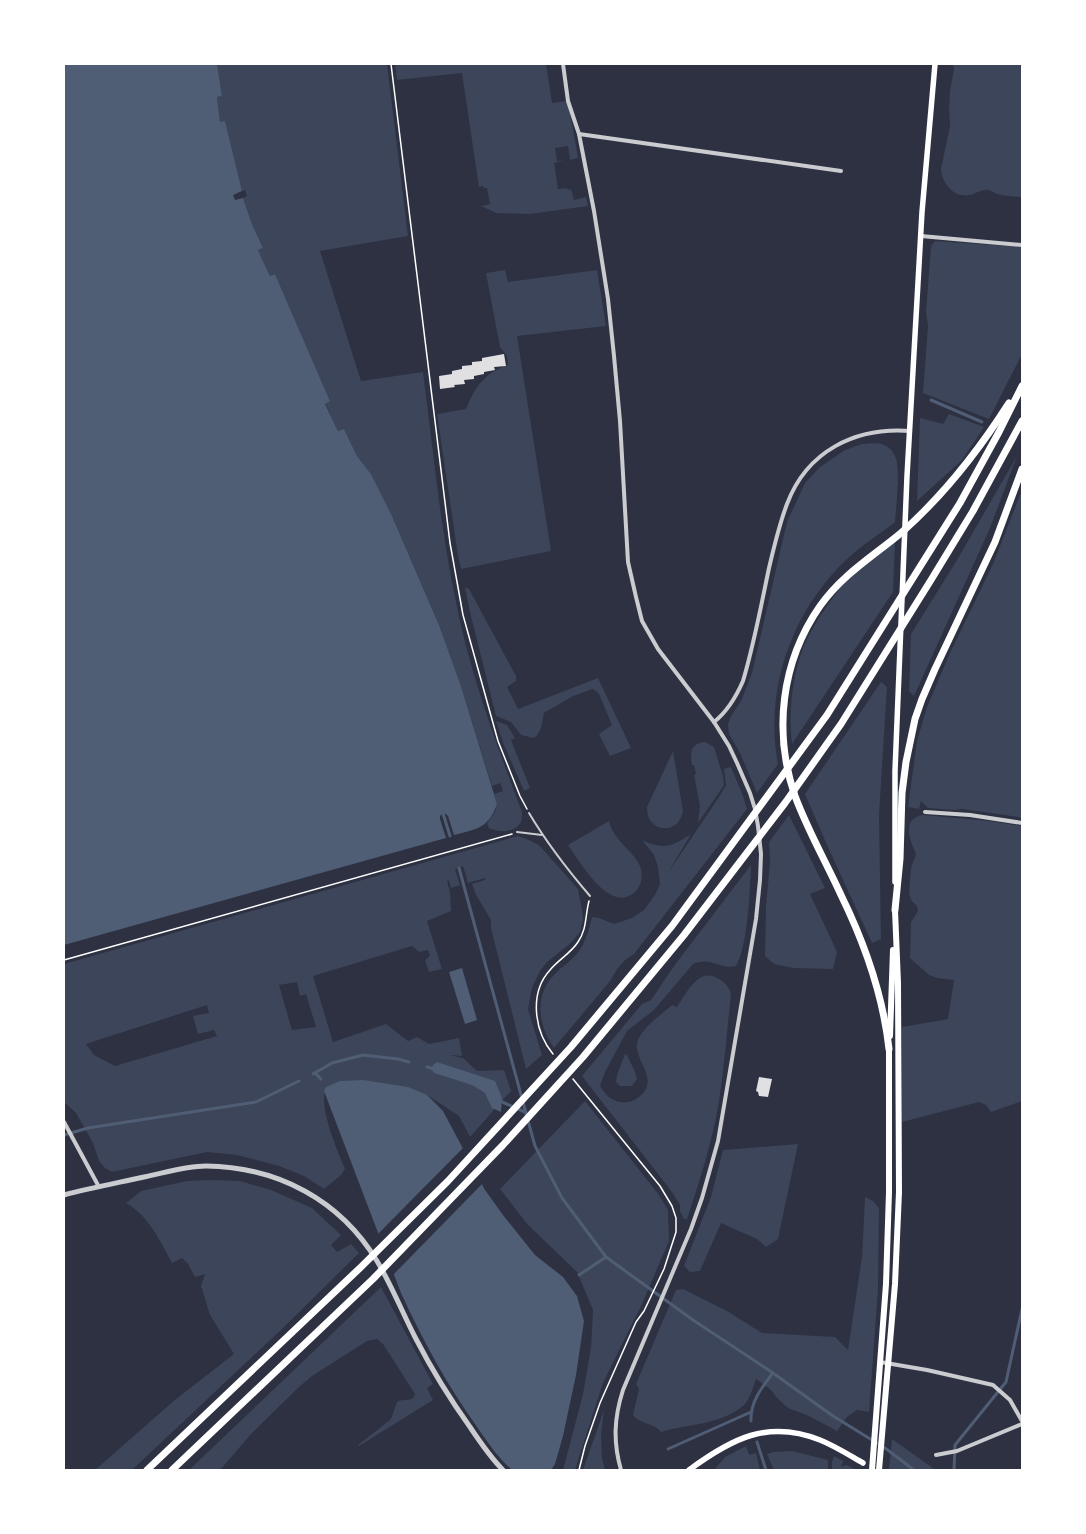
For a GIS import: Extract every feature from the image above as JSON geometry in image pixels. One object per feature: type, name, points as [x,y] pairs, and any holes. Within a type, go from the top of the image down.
[{"type":"highway","points":[[889,1049],[884,1011],[874,976],[842,897],[814,840],[796,796],[787,766],[783,741],[782,716],[784,699],[791,666],[803,635],[820,606],[850,572],[901,532],[948,485],[985,438],[1022,382]]},
{"type":"highway","points":[[147,1470],[361,1267],[448,1181],[571,1047],[672,926],[827,715],[960,503],[999,432],[1022,386]]},
{"type":"highway","points":[[172,1470],[373,1279],[503,1145],[583,1057],[684,935],[786,803],[841,724],[973,511],[1022,421]]},
{"type":"highway","points":[[895,910],[900,859],[903,785],[915,719],[935,669],[995,542],[1022,469]]},
{"type":"main road","points":[[879,1470],[895,1284],[899,1192],[898,983],[895,910],[895,771],[898,691],[907,476],[921,236],[935,64]]},
{"type":"main road","points":[[872,1470],[886,1284],[889,1192],[889,1049],[895,910]]},
{"type":"main road","points":[[689,1470],[731,1442],[746,1436],[771,1431],[784,1431],[807,1435],[836,1447],[863,1463]]},
{"type":"street","points":[[563,64],[568,100],[579,134],[594,211],[608,299],[619,414],[628,562],[636,598],[642,621],[658,648],[714,722],[738,763],[750,793],[758,826],[761,866],[756,919],[718,1141],[702,1198],[669,1283],[623,1390],[617,1408],[615,1428],[616,1446],[621,1470]]},
{"type":"street","points":[[579,134],[841,171]]},
{"type":"street","points":[[921,236],[1022,245]]},
{"type":"street","points":[[714,722],[732,702],[743,680],[782,518],[790,498],[800,480],[820,456],[837,444],[856,436],[879,431],[910,431]]},
{"type":"street","points":[[924,812],[970,815],[1022,823]]},
{"type":"street","points":[[64,1122],[99,1187]]},
{"type":"street","points":[[64,1195],[174,1170],[205,1166],[238,1169],[266,1175],[306,1191],[327,1205],[361,1238],[377,1262],[420,1346],[443,1386],[483,1446],[502,1470]]},
{"type":"street","points":[[880,1362],[993,1385],[1010,1400],[1022,1423],[957,1451],[936,1455]]},
{"type":"lane","points":[[529,814],[561,863],[590,896]]},
{"type":"lane","points":[[517,832],[542,835]]},
{"type":"path","points":[[391,64],[450,542],[463,615],[498,741],[520,796],[529,814]]},
{"type":"path","points":[[64,960],[517,832]]},
{"type":"path","points":[[551,1051],[542,1035],[536,1004],[536,996],[540,984],[549,970],[578,944],[586,927],[587,906],[590,896]]},
{"type":"path","points":[[576,1083],[660,1186],[672,1206],[676,1218],[676,1232],[664,1269],[644,1311],[636,1322],[600,1403],[585,1446],[579,1470]]},
{"type":"shaded area","points":[[64,64],[217,64],[222,96],[217,97],[220,122],[225,121],[242,191],[233,195],[235,200],[243,198],[252,224],[263,248],[258,250],[270,276],[275,274],[330,401],[325,404],[338,431],[344,429],[357,456],[371,474],[392,516],[439,625],[461,686],[497,804],[494,812],[486,823],[476,829],[454,835],[448,816],[443,813],[440,816],[440,819],[446,838],[64,945]]},
{"type":"shaded area","points":[[217,64],[387,64],[408,236],[320,251],[361,381],[423,372],[437,487],[450,573],[462,629],[484,708],[522,812],[521,822],[518,826],[511,830],[497,831],[489,828],[487,823],[496,810],[494,794],[503,791],[500,783],[492,786],[461,686],[439,625],[392,516],[371,474],[357,456],[344,429],[338,431],[325,403],[330,401],[275,274],[270,276],[258,250],[263,248],[252,224],[243,198],[247,196],[245,190],[242,191],[225,122],[220,122],[217,97],[222,96]]},
{"type":"shaded area","points":[[395,64],[546,64],[552,103],[568,101],[578,158],[570,160],[568,146],[555,148],[557,161],[564,160],[554,163],[558,189],[571,189],[574,200],[586,197],[588,206],[530,214],[496,213],[481,206],[490,204],[487,188],[484,188],[483,186],[479,187],[462,73],[397,80]]},
{"type":"shaded area","points":[[953,64],[1022,64],[1022,197],[1000,195],[990,190],[964,195],[954,192],[946,185],[941,169],[950,126],[949,109],[950,91],[954,69]]},
{"type":"shaded area","points":[[935,241],[1022,247],[1022,354],[989,419],[923,393],[928,326],[926,312],[931,246]]},
{"type":"shaded area","points":[[505,270],[508,282],[597,270],[606,326],[517,336],[551,551],[461,569],[437,414],[466,409],[473,393],[482,381],[493,372],[508,365],[507,356],[500,347],[486,273]]},
{"type":"shaded area","points":[[949,414],[984,427],[962,460],[917,501],[920,418],[943,424]]},
{"type":"shaded area","points":[[876,443],[884,445],[891,449],[895,456],[898,478],[895,522],[847,559],[811,602],[797,627],[779,680],[775,708],[775,736],[778,764],[757,793],[740,753],[729,734],[728,725],[730,718],[741,701],[752,673],[787,522],[805,483],[820,467],[845,450],[862,444]]},
{"type":"shaded area","points":[[1017,456],[990,528],[914,696],[909,691],[911,634],[957,560]]},
{"type":"shaded area","points":[[1022,490],[1022,819],[1018,817],[963,809],[955,810],[928,808],[921,801],[919,809],[908,807],[917,741],[927,707],[950,653],[993,564]]},
{"type":"shaded area","points":[[895,541],[893,592],[792,744],[790,720],[792,696],[799,659],[807,639],[826,607],[849,578],[865,563]]},
{"type":"shaded area","points":[[465,587],[469,589],[516,676],[516,681],[507,687],[518,709],[598,678],[631,748],[610,756],[599,734],[612,725],[599,694],[593,689],[573,696],[544,713],[540,730],[534,738],[521,735],[511,722],[496,716]]},
{"type":"shaded area","points":[[881,682],[887,687],[879,816],[881,939],[872,943],[805,794]]},
{"type":"shaded area","points":[[496,721],[507,725],[515,738],[511,740],[530,788],[524,791],[504,745]]},
{"type":"shaded area","points":[[705,742],[714,747],[723,776],[724,785],[698,823],[700,806],[694,775],[696,774],[694,765],[692,765],[691,753],[696,744]]},
{"type":"shaded area","points":[[673,751],[683,811],[676,825],[670,828],[663,828],[652,822],[648,816],[647,807]]},
{"type":"shaded area","points":[[731,767],[747,809],[634,954],[620,965],[611,980],[554,1048],[544,1030],[540,1011],[543,992],[548,983],[579,951],[585,939],[592,917],[614,924],[632,918],[644,910],[655,895],[660,884],[658,867],[654,855],[642,840],[656,845],[667,846],[678,842],[691,834],[668,873],[719,797],[726,785],[724,769]]},
{"type":"shaded area","points":[[789,815],[825,888],[810,894],[837,952],[833,969],[793,968],[774,964],[765,956],[766,906],[770,862],[769,842]]},
{"type":"shaded area","points":[[923,815],[989,821],[1022,826],[1022,1101],[991,1112],[986,1105],[979,1102],[902,1122],[902,1027],[948,1019],[954,980],[937,978],[929,975],[910,958],[911,922],[918,911],[917,906],[911,900],[909,893],[911,868],[916,854],[911,843],[909,831],[912,821],[916,817]]},
{"type":"shaded area","points":[[609,821],[615,835],[639,863],[642,872],[639,887],[635,892],[625,897],[616,897],[606,892],[597,884],[568,845]]},
{"type":"shaded area","points":[[518,836],[539,845],[578,889],[583,920],[580,932],[571,943],[547,962],[540,971],[532,988],[528,1009],[542,1055],[526,1069],[491,928],[491,920],[476,895],[472,884],[485,880],[485,878],[468,883],[463,866],[455,869],[460,885],[451,888],[449,880],[447,881],[450,892],[451,911],[427,921],[442,969],[429,972],[425,960],[430,956],[428,950],[419,952],[412,946],[313,976],[333,1042],[386,1024],[408,1041],[417,1037],[429,1044],[459,1038],[462,1056],[449,1055],[463,1058],[477,1071],[504,1070],[511,1091],[470,1137],[459,1116],[427,1095],[326,1087],[324,1105],[326,1116],[333,1140],[345,1169],[341,1175],[324,1189],[304,1176],[279,1166],[237,1155],[207,1152],[112,1172],[105,1168],[99,1161],[93,1143],[76,1113],[64,1102],[64,964]],"holes":[[[297,982],[300,996],[306,994],[316,1027],[292,1030],[279,985]],[[207,1005],[209,1013],[193,1016],[198,1034],[214,1030],[217,1036],[115,1066],[94,1055],[86,1044]]]},
{"type":"shaded area","points":[[751,865],[746,932],[740,957],[736,966],[730,967],[710,962],[699,962],[693,964],[654,1010],[627,1031],[605,1072],[600,1086],[608,1097],[613,1100],[626,1102],[636,1099],[644,1092],[647,1084],[647,1077],[638,1055],[637,1047],[640,1035],[644,1030],[672,1005],[677,1007],[690,987],[701,978],[707,976],[714,977],[722,981],[727,986],[731,996],[719,1103],[707,1156],[687,1219],[684,1219],[680,1211],[680,1205],[672,1192],[582,1076],[642,1004],[651,1000],[674,966]]},
{"type":"shaded area","points":[[462,968],[477,1020],[465,1024],[449,972]]},
{"type":"shaded area","points":[[625,1054],[627,1055],[637,1079],[632,1086],[620,1086],[616,1082]]},
{"type":"shaded area","points":[[437,1062],[495,1081],[502,1098],[501,1112],[492,1108],[485,1093],[472,1085],[434,1073],[432,1070],[433,1065]]},
{"type":"shaded area","points":[[363,1080],[408,1087],[427,1095],[443,1111],[485,1190],[503,1215],[535,1255],[563,1277],[577,1296],[584,1321],[576,1375],[563,1436],[555,1464],[551,1470],[512,1470],[501,1460],[454,1393],[426,1344],[409,1310],[401,1293],[324,1091],[326,1087],[340,1081]]},
{"type":"shaded area","points":[[585,1101],[659,1195],[668,1210],[669,1241],[642,1304],[603,1383],[575,1470],[563,1470],[583,1394],[591,1348],[593,1310],[577,1272],[528,1225],[500,1189]]},
{"type":"shaded area","points":[[798,1144],[778,1239],[766,1247],[757,1239],[721,1223],[700,1271],[690,1272],[684,1266],[711,1197],[723,1150]]},
{"type":"shaded area","points":[[187,1181],[240,1181],[271,1190],[312,1208],[341,1235],[331,1245],[337,1252],[351,1244],[359,1253],[284,1327],[132,1470],[95,1470],[176,1399],[234,1354],[210,1315],[201,1286],[205,1274],[195,1277],[188,1264],[182,1258],[172,1263],[153,1230],[141,1214],[126,1203],[141,1191]]},
{"type":"shaded area","points":[[865,1197],[873,1201],[879,1208],[878,1290],[869,1412],[857,1410],[847,1417],[837,1431],[809,1416],[788,1408],[771,1390],[756,1379],[749,1397],[743,1406],[724,1417],[714,1420],[661,1432],[655,1427],[640,1421],[633,1415],[639,1389],[636,1384],[676,1290],[683,1289],[727,1311],[762,1333],[835,1337],[848,1350],[862,1257]]},
{"type":"shaded area","points":[[381,1287],[433,1384],[427,1388],[433,1400],[359,1446],[358,1445],[390,1420],[398,1401],[410,1399],[414,1397],[415,1394],[383,1344],[377,1339],[367,1341],[312,1376],[299,1387],[252,1433],[220,1470],[189,1470]]},
{"type":"shaded area","points":[[604,1410],[601,1435],[602,1458],[605,1470],[583,1470]]},
{"type":"shaded area","points":[[892,1439],[930,1466],[935,1470],[889,1469]]},
{"type":"shaded area","points":[[746,1446],[749,1455],[756,1453],[760,1470],[714,1470],[725,1457]]},
{"type":"shaded area","points":[[792,1451],[828,1460],[828,1470],[774,1470],[767,1454],[773,1452]]},
{"type":"shaded area","points":[[834,1456],[843,1461],[841,1467],[846,1465],[858,1470],[832,1470]]},
{"type":"pier","points":[[464,1147],[483,1183],[392,1276],[377,1235]]},
{"type":"building","points":[[504,354],[506,366],[494,367],[495,370],[474,376],[474,379],[464,380],[465,384],[440,389],[439,376],[452,374],[452,371],[462,369],[462,366],[472,365],[472,362],[482,361],[482,358]]},
{"type":"building","points":[[759,1077],[772,1079],[768,1097],[759,1096],[758,1092],[756,1091]]},
{"type":"waterway","points":[[931,400],[982,422]]},
{"type":"waterway","points":[[442,810],[450,836]]},
{"type":"waterway","points":[[459,868],[535,1146],[562,1198],[606,1257],[693,1320],[773,1373],[833,1416],[885,1448],[914,1470]]},
{"type":"waterway","points":[[313,1074],[332,1063],[363,1055],[398,1059],[409,1062]]},
{"type":"waterway","points":[[427,1067],[435,1069]]},
{"type":"waterway","points":[[315,1073],[321,1079]]},
{"type":"waterway","points":[[64,1135],[88,1128],[256,1102],[299,1081]]},
{"type":"waterway","points":[[500,1100],[525,1112]]},
{"type":"waterway","points":[[579,1275],[606,1257]]},
{"type":"waterway","points":[[954,1470],[955,1445],[1006,1382],[1022,1309]]},
{"type":"waterway","points":[[751,1421],[752,1407],[761,1389],[773,1373]]},
{"type":"waterway","points":[[668,1449],[751,1412]]},
{"type":"waterway","points":[[757,1442],[766,1470]]}]
